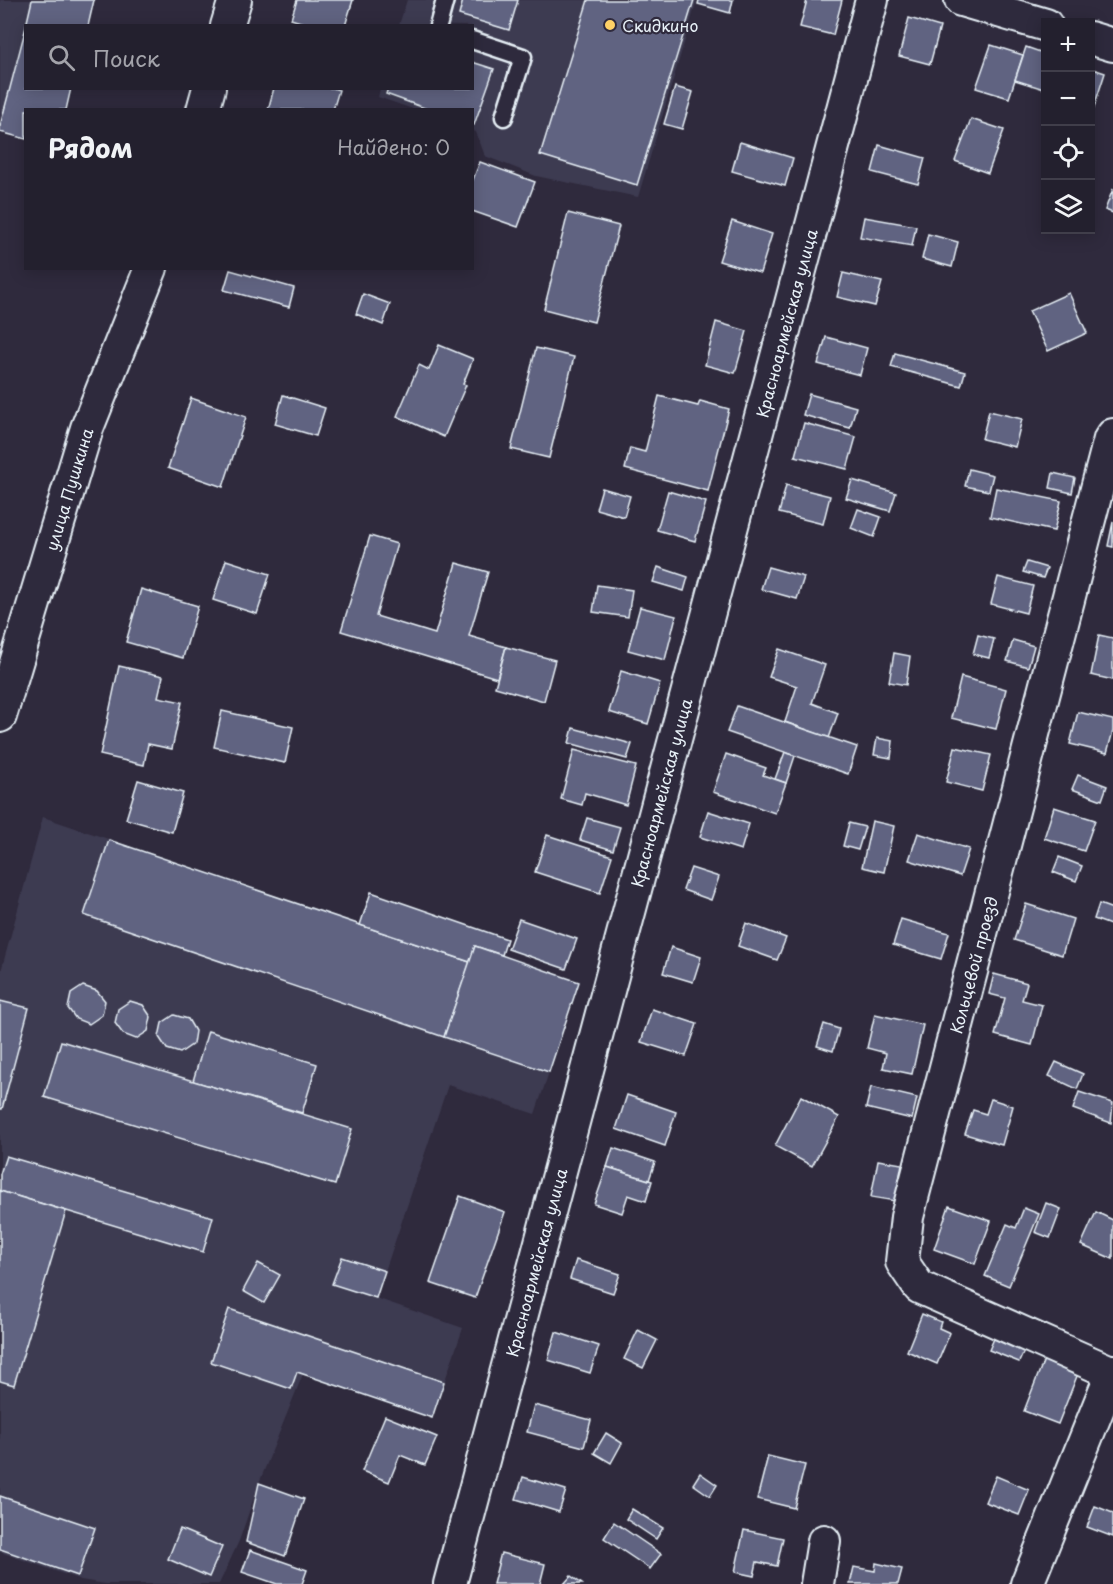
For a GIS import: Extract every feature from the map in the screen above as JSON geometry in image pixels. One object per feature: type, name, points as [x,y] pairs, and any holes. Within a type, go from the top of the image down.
[{"type":"street","points":[[228,24],[235,0]]},
{"type":"street","name":"Красноармейская улица","points":[[450,1584],[872,0]]},
{"type":"street","points":[[961,0],[1041,24]]},
{"type":"street","points":[[1095,40],[1113,45]]},
{"type":"street","points":[[203,108],[208,90]]},
{"type":"street","name":"улица Пушкина","points":[[0,716],[87,428],[150,270]]},
{"type":"street","name":"Кольцевой проезд","points":[[1113,435],[1110,439],[907,1217],[902,1262],[919,1287],[1113,1373]]},
{"type":"street","points":[[1027,1584],[1113,1373]]},
{"type":"street","points":[[817,1584],[824,1541]]},
{"type":"lane","points":[[439,24],[445,0]]},
{"type":"lane","points":[[474,41],[523,57],[504,117]]},
{"type":"shaded area","points":[[0,0],[94,0],[88,24],[24,24],[24,90],[71,90],[66,108],[24,108],[24,139],[0,132]]},
{"type":"shaded area","points":[[407,0],[697,0],[638,197],[536,176],[485,156],[474,131],[474,108],[410,108],[378,97],[380,90],[474,90],[474,24],[399,24]]},
{"type":"shaded area","points":[[43,817],[360,924],[371,892],[507,939],[502,955],[579,982],[535,1114],[448,1085],[385,1271],[376,1298],[463,1328],[432,1418],[303,1374],[259,1483],[239,1541],[219,1584],[105,1584],[81,1580],[0,1552],[0,975]]},
{"type":"building","points":[[32,0],[94,0],[88,24],[26,24]]},
{"type":"building","points":[[297,0],[353,0],[346,24],[307,24],[291,19]]},
{"type":"building","points":[[463,0],[518,0],[509,30],[459,15]]},
{"type":"building","points":[[588,0],[694,0],[637,185],[540,155]]},
{"type":"building","points":[[699,0],[733,0],[730,13],[698,4]]},
{"type":"building","points":[[807,0],[842,0],[833,35],[800,27]]},
{"type":"building","points":[[909,18],[940,27],[930,64],[899,56]]},
{"type":"building","points":[[24,35],[24,90],[71,90],[66,108],[24,108],[24,138],[0,132]]},
{"type":"building","points":[[991,45],[1023,55],[1009,98],[976,88]]},
{"type":"building","points":[[1026,47],[1041,52],[1041,88],[1015,80]]},
{"type":"building","points":[[474,63],[494,69],[474,125],[474,108],[424,108],[386,94],[387,90],[474,90]]},
{"type":"building","points":[[1095,70],[1105,73],[1095,104]]},
{"type":"building","points":[[675,87],[693,92],[682,129],[664,124]]},
{"type":"building","points":[[273,90],[339,90],[334,108],[269,108]]},
{"type":"building","points":[[971,119],[1004,130],[988,173],[955,161]]},
{"type":"building","points":[[740,142],[793,158],[785,186],[732,171]]},
{"type":"building","points":[[879,145],[925,158],[918,184],[872,172]]},
{"type":"building","points":[[480,162],[535,182],[518,227],[474,212],[474,177]]},
{"type":"building","points":[[1113,189],[1113,213],[1105,210]]},
{"type":"building","points":[[568,213],[619,226],[594,322],[544,309]]},
{"type":"building","points":[[864,217],[916,226],[912,246],[860,237]]},
{"type":"building","points":[[732,221],[772,234],[760,273],[719,261]]},
{"type":"building","points":[[928,234],[958,242],[952,267],[922,259]]},
{"type":"building","points":[[230,270],[294,288],[289,307],[224,290]]},
{"type":"building","points":[[843,273],[882,282],[875,306],[837,297]]},
{"type":"building","points":[[1069,293],[1087,333],[1048,351],[1029,311]]},
{"type":"building","points":[[363,294],[390,304],[383,325],[356,314]]},
{"type":"building","points":[[716,322],[747,331],[735,373],[705,365]]},
{"type":"building","points":[[826,337],[867,348],[860,375],[818,364]]},
{"type":"building","points":[[439,345],[473,359],[463,384],[466,385],[444,437],[397,416],[419,365],[429,370]]},
{"type":"building","points":[[536,348],[574,357],[549,458],[511,449]]},
{"type":"building","points":[[895,353],[965,372],[961,386],[891,367]]},
{"type":"building","points":[[809,394],[856,407],[850,428],[803,415]]},
{"type":"building","points":[[283,395],[325,408],[316,436],[275,424]]},
{"type":"building","points":[[659,396],[698,406],[700,401],[729,409],[708,491],[625,469],[630,448],[645,452]]},
{"type":"building","points":[[191,398],[246,417],[223,487],[168,468]]},
{"type":"building","points":[[989,411],[1022,419],[1015,447],[982,439]]},
{"type":"building","points":[[804,423],[856,437],[847,469],[795,456]]},
{"type":"building","points":[[969,469],[993,475],[989,491],[965,486]]},
{"type":"building","points":[[1053,473],[1075,478],[1072,493],[1050,488]]},
{"type":"building","points":[[852,480],[896,493],[890,511],[846,498]]},
{"type":"building","points":[[786,485],[830,496],[823,524],[779,513]]},
{"type":"building","points":[[602,488],[630,496],[624,517],[596,509]]},
{"type":"building","points":[[996,488],[1061,501],[1054,531],[990,517]]},
{"type":"building","points":[[668,491],[706,502],[695,541],[657,530]]},
{"type":"building","points":[[858,509],[881,517],[874,537],[851,528]]},
{"type":"building","points":[[1113,522],[1113,547],[1108,546]]},
{"type":"building","points":[[370,536],[397,544],[376,616],[435,634],[456,563],[488,572],[469,636],[506,647],[497,678],[341,631]]},
{"type":"building","points":[[226,560],[270,574],[257,614],[213,600]]},
{"type":"building","points":[[1027,562],[1047,568],[1043,578],[1023,572]]},
{"type":"building","points":[[658,567],[688,577],[684,591],[653,582]]},
{"type":"building","points":[[768,567],[804,577],[797,599],[761,589]]},
{"type":"building","points":[[998,577],[1033,586],[1026,613],[991,604]]},
{"type":"building","points":[[597,585],[632,590],[628,617],[593,612]]},
{"type":"building","points":[[141,589],[198,606],[183,658],[126,642]]},
{"type":"building","points":[[640,607],[676,616],[665,660],[628,650]]},
{"type":"building","points":[[978,635],[994,639],[989,658],[973,654]]},
{"type":"building","points":[[1099,635],[1113,638],[1113,680],[1091,675]]},
{"type":"building","points":[[1013,640],[1034,646],[1028,667],[1007,661]]},
{"type":"building","points":[[506,647],[555,660],[544,701],[495,687]]},
{"type":"building","points":[[779,649],[825,665],[812,703],[838,713],[829,738],[785,722],[797,686],[769,677]]},
{"type":"building","points":[[894,653],[910,656],[906,685],[889,682]]},
{"type":"building","points":[[119,666],[163,676],[158,697],[182,702],[172,749],[148,744],[144,765],[100,755]]},
{"type":"building","points":[[621,671],[660,683],[648,724],[609,712]]},
{"type":"building","points":[[961,677],[1006,689],[996,729],[951,718]]},
{"type":"building","points":[[737,706],[857,747],[848,774],[727,732]]},
{"type":"building","points":[[222,711],[293,727],[285,763],[214,747]]},
{"type":"building","points":[[1078,712],[1113,720],[1113,731],[1107,753],[1070,744]]},
{"type":"building","points":[[573,728],[632,744],[627,759],[569,743]]},
{"type":"building","points":[[877,738],[893,741],[891,758],[874,755]]},
{"type":"building","points":[[955,747],[991,755],[982,791],[946,782]]},
{"type":"building","points":[[574,750],[636,766],[626,805],[585,793],[582,805],[561,799]]},
{"type":"building","points":[[785,752],[795,756],[786,783],[775,779]]},
{"type":"building","points":[[726,754],[766,768],[763,775],[786,783],[775,813],[713,792]]},
{"type":"building","points":[[1078,775],[1107,786],[1102,800],[1072,789]]},
{"type":"building","points":[[138,780],[183,793],[172,832],[126,819]]},
{"type":"building","points":[[1054,807],[1095,820],[1084,851],[1044,838]]},
{"type":"building","points":[[708,811],[749,824],[741,850],[700,837]]},
{"type":"building","points":[[587,818],[620,827],[613,850],[580,840]]},
{"type":"building","points":[[872,821],[894,826],[884,872],[862,867]]},
{"type":"building","points":[[849,823],[865,827],[858,850],[843,846]]},
{"type":"building","points":[[918,833],[969,849],[960,876],[909,860]]},
{"type":"building","points":[[547,835],[612,856],[600,893],[535,872]]},
{"type":"building","points":[[109,840],[470,962],[444,1037],[84,915]]},
{"type":"building","points":[[1059,857],[1082,866],[1076,881],[1053,872]]},
{"type":"building","points":[[691,868],[719,877],[711,900],[683,890]]},
{"type":"building","points":[[371,892],[507,939],[502,955],[475,946],[470,962],[360,925]]},
{"type":"building","points":[[1026,904],[1073,919],[1062,955],[1014,940]]},
{"type":"building","points":[[1099,904],[1113,909],[1113,926],[1094,919]]},
{"type":"building","points":[[519,919],[577,939],[566,969],[508,949]]},
{"type":"building","points":[[901,919],[949,933],[941,959],[893,945]]},
{"type":"building","points":[[746,923],[786,938],[777,960],[738,946]]},
{"type":"building","points":[[475,946],[579,982],[549,1072],[444,1037]]},
{"type":"building","points":[[671,947],[701,957],[693,982],[663,973]]},
{"type":"building","points":[[994,974],[1027,983],[1022,1000],[1042,1005],[1032,1045],[995,1035],[1005,998],[989,994]]},
{"type":"building","points":[[83,986],[97,991],[105,1001],[102,1015],[89,1024],[76,1019],[68,1008],[71,994]]},
{"type":"building","points":[[0,1001],[29,1008],[2,1109],[0,1109]]},
{"type":"building","points":[[130,1001],[143,1005],[151,1017],[148,1031],[136,1039],[123,1034],[115,1023],[118,1009]]},
{"type":"building","points":[[652,1009],[697,1024],[686,1056],[641,1042]]},
{"type":"building","points":[[875,1014],[923,1025],[912,1074],[883,1068],[886,1053],[867,1048]]},
{"type":"building","points":[[174,1015],[188,1019],[195,1031],[193,1044],[180,1053],[167,1049],[159,1037],[162,1023]]},
{"type":"building","points":[[824,1024],[839,1029],[833,1051],[817,1046]]},
{"type":"building","points":[[208,1031],[317,1064],[302,1113],[193,1081]]},
{"type":"building","points":[[61,1041],[352,1129],[335,1185],[44,1097]]},
{"type":"building","points":[[1056,1062],[1083,1074],[1077,1089],[1049,1076]]},
{"type":"building","points":[[871,1087],[917,1098],[912,1119],[866,1108]]},
{"type":"building","points":[[1079,1092],[1113,1103],[1111,1123],[1073,1109]]},
{"type":"building","points":[[627,1095],[676,1112],[665,1146],[616,1129]]},
{"type":"building","points":[[801,1096],[839,1117],[812,1166],[775,1146]]},
{"type":"building","points":[[991,1099],[1013,1106],[1002,1145],[965,1134],[973,1110],[986,1114]]},
{"type":"building","points":[[613,1148],[655,1162],[649,1180],[607,1167]]},
{"type":"building","points":[[6,1156],[213,1217],[203,1252],[0,1191],[0,1174]]},
{"type":"building","points":[[878,1160],[902,1164],[895,1201],[871,1197]]},
{"type":"building","points":[[607,1167],[652,1181],[646,1201],[628,1195],[622,1213],[594,1204]]},
{"type":"building","points":[[0,1191],[66,1211],[14,1385],[0,1381]]},
{"type":"building","points":[[460,1196],[505,1212],[475,1298],[430,1283]]},
{"type":"building","points":[[1046,1203],[1061,1209],[1050,1238],[1035,1232]]},
{"type":"building","points":[[949,1206],[991,1221],[975,1264],[934,1249]]},
{"type":"building","points":[[1024,1208],[1039,1214],[1009,1286],[985,1276],[1007,1224],[1016,1228]]},
{"type":"building","points":[[1096,1212],[1113,1220],[1113,1259],[1081,1245]]},
{"type":"building","points":[[342,1257],[385,1271],[376,1298],[332,1284]]},
{"type":"building","points":[[576,1260],[620,1274],[613,1293],[570,1279]]},
{"type":"building","points":[[258,1263],[280,1275],[264,1303],[243,1291]]},
{"type":"building","points":[[229,1309],[444,1382],[432,1418],[297,1372],[291,1389],[211,1362]]},
{"type":"building","points":[[922,1314],[941,1322],[939,1328],[950,1333],[937,1364],[907,1351]]},
{"type":"building","points":[[638,1330],[657,1340],[643,1368],[624,1359]]},
{"type":"building","points":[[556,1332],[599,1346],[590,1373],[548,1360]]},
{"type":"building","points":[[996,1334],[1026,1347],[1019,1362],[989,1350]]},
{"type":"building","points":[[1045,1357],[1079,1371],[1058,1424],[1024,1411]]},
{"type":"building","points":[[534,1405],[591,1420],[584,1447],[527,1432]]},
{"type":"building","points":[[385,1416],[437,1437],[425,1465],[400,1455],[389,1482],[362,1471]]},
{"type":"building","points":[[606,1433],[622,1443],[611,1463],[594,1453]]},
{"type":"building","points":[[768,1456],[805,1465],[794,1508],[757,1499]]},
{"type":"building","points":[[700,1473],[717,1485],[710,1496],[693,1484]]},
{"type":"building","points":[[996,1476],[1029,1490],[1019,1515],[985,1502]]},
{"type":"building","points":[[523,1477],[566,1490],[559,1512],[516,1499]]},
{"type":"building","points":[[259,1483],[304,1499],[285,1556],[246,1542]]},
{"type":"building","points":[[0,1496],[95,1528],[78,1576],[0,1549]]},
{"type":"building","points":[[1095,1506],[1113,1513],[1113,1537],[1087,1527]]},
{"type":"building","points":[[632,1509],[663,1528],[656,1539],[626,1519]]},
{"type":"building","points":[[614,1522],[661,1554],[650,1569],[604,1538]]},
{"type":"building","points":[[180,1529],[222,1547],[209,1577],[168,1559]]},
{"type":"building","points":[[744,1530],[783,1538],[777,1566],[757,1562],[754,1576],[735,1572]]},
{"type":"building","points":[[250,1550],[307,1570],[302,1584],[277,1584],[242,1572]]},
{"type":"building","points":[[501,1553],[545,1564],[540,1584],[493,1584]]},
{"type":"building","points":[[876,1563],[902,1569],[898,1584],[850,1584],[854,1567],[875,1571]]},
{"type":"building","points":[[571,1576],[582,1584],[564,1584]]},
{"type":"place","name":"Скидкино","points":[[610,25]]}]
